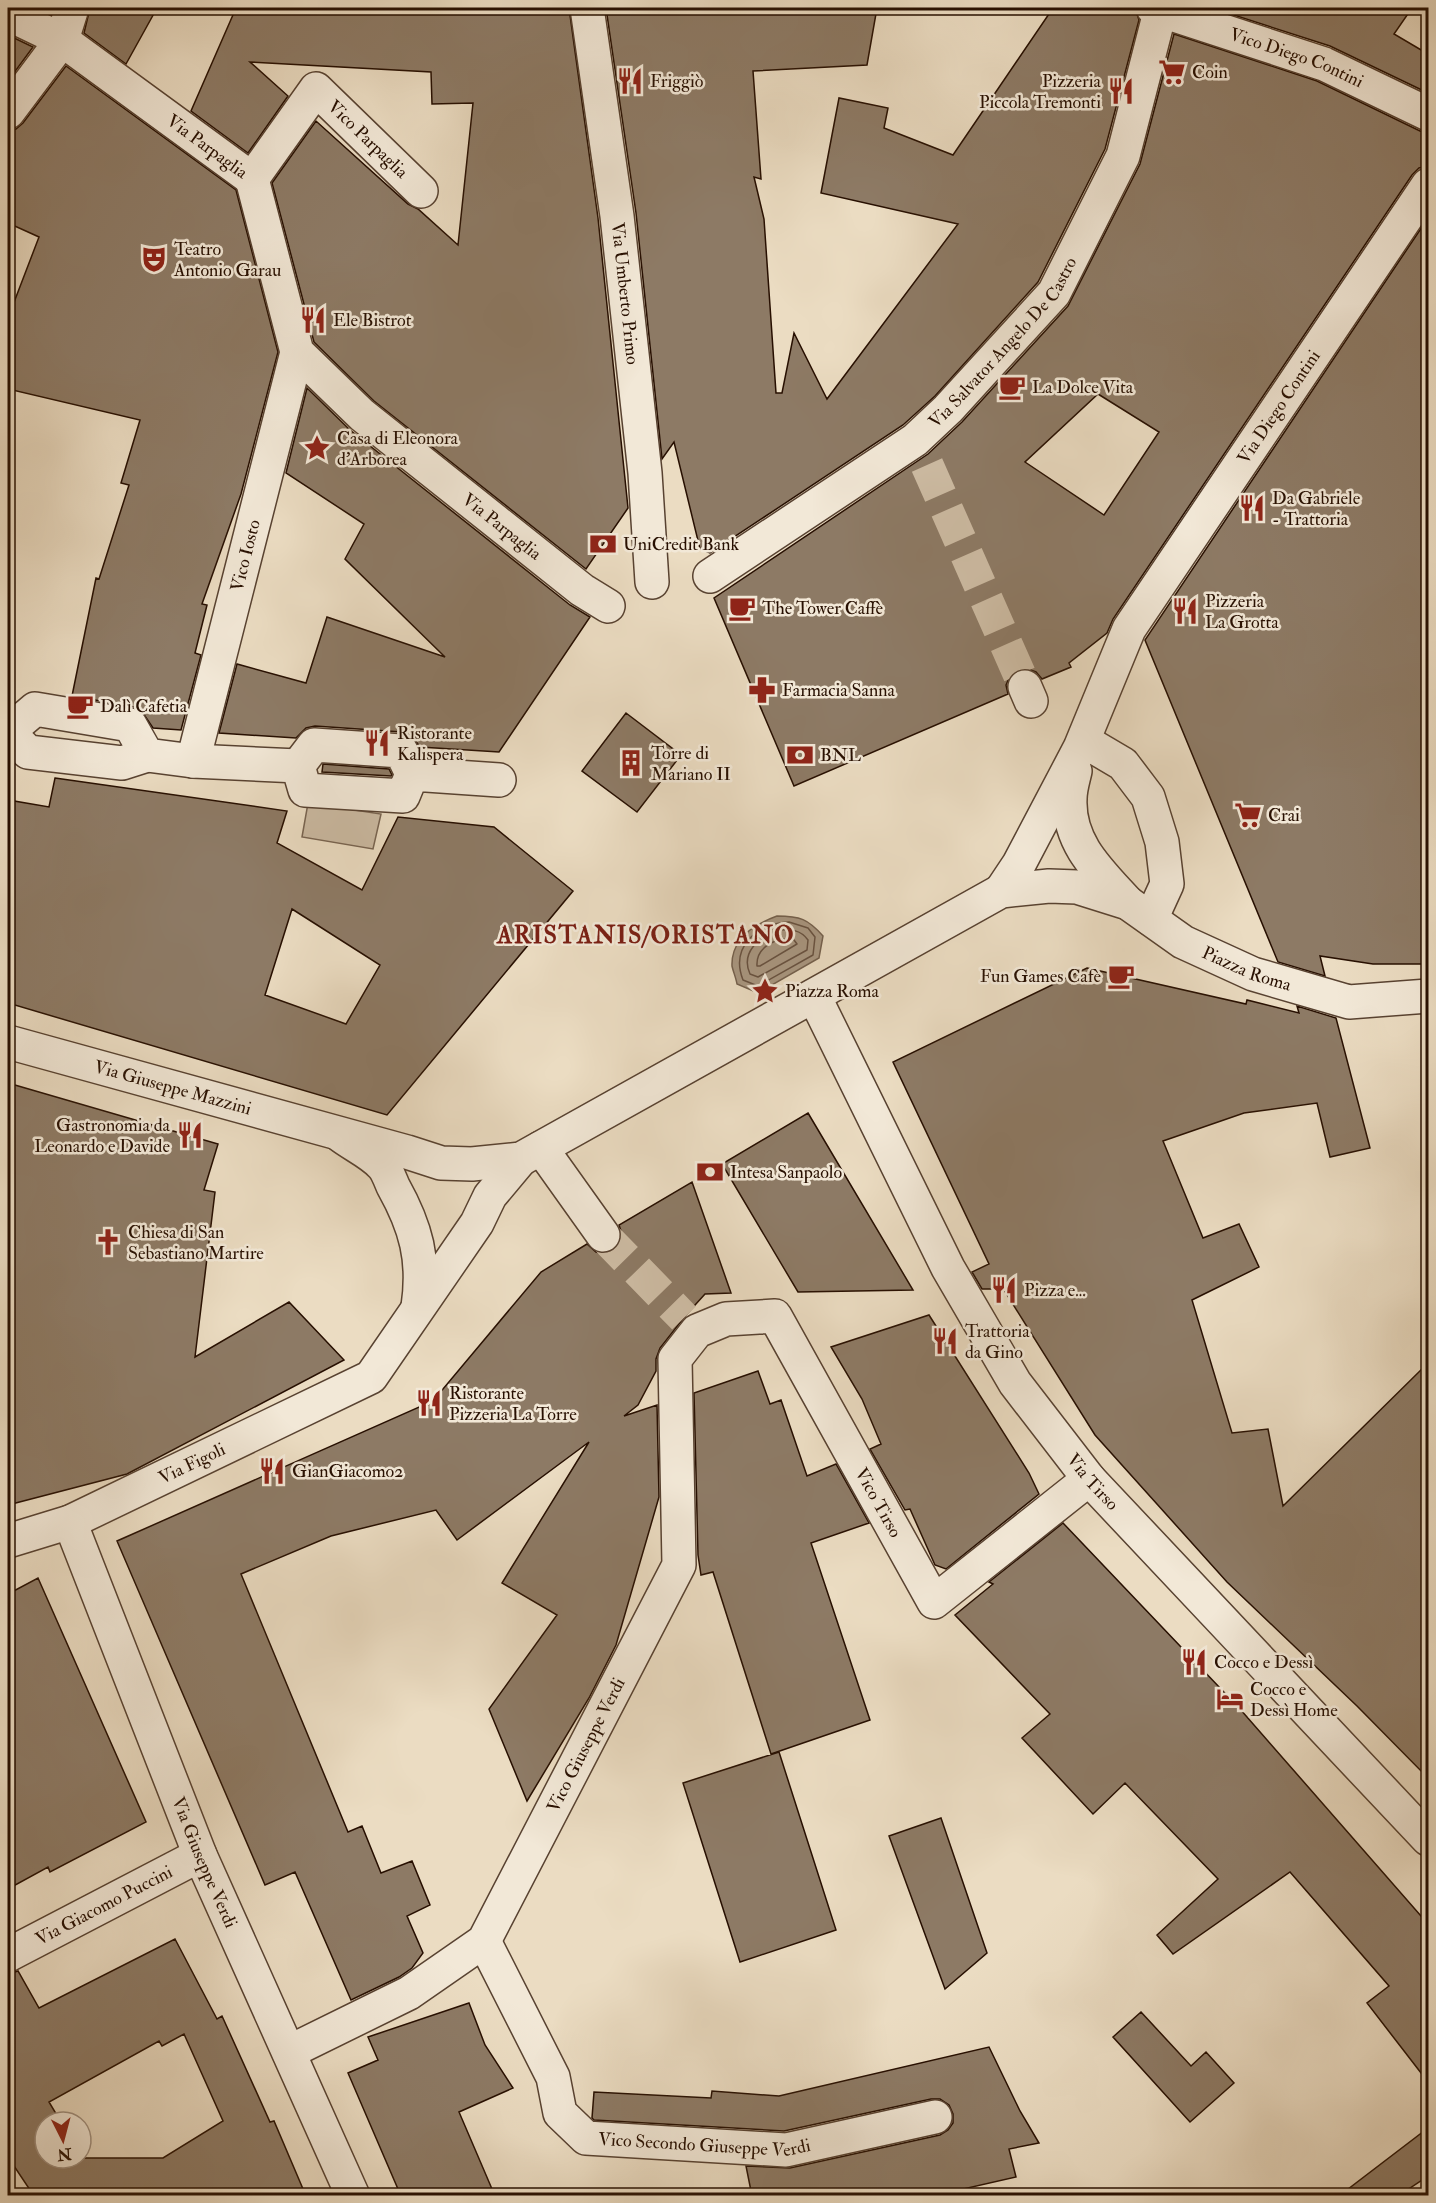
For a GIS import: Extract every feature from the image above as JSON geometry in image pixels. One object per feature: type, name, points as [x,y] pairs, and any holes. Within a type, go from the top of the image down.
[{"type":"street","points":[[8,112],[62,40],[72,8]]},
{"type":"street","name":"Via Umberto Primo","points":[[587,8],[617,216],[645,473],[652,582]]},
{"type":"street","name":"Vico Diego Contini","points":[[1158,8],[1324,64],[1428,114]]},
{"type":"street","name":"Via Salvator Angelo De Castro","points":[[710,576],[921,452],[948,409],[1054,293],[1123,156],[1158,8]]},
{"type":"street","name":"Via Parpaglia","points":[[8,14],[62,40],[252,179],[297,352],[362,415],[582,590],[608,606]]},
{"type":"street","name":"Vico Parpaglia","points":[[252,179],[316,89],[421,190]]},
{"type":"street","name":"Via Diego Contini","points":[[1129,629],[1428,185]]},
{"type":"street","name":"Vico Iosto","points":[[194,761],[297,352]]},
{"type":"street","name":"Piazza Roma","points":[[1001,891],[1019,864],[1082,745],[1129,629]]},
{"type":"street","points":[[8,732],[35,709],[130,726],[147,755],[194,761],[298,766]]},
{"type":"street","points":[[314,745],[401,752],[412,774],[403,796],[305,790],[298,766],[314,745]]},
{"type":"street","points":[[1082,745],[1123,764],[1148,797],[1161,842],[1167,884],[1140,911]]},
{"type":"street","name":"Piazza Roma","points":[[1082,745],[1070,797],[1071,825],[1078,843],[1093,865],[1140,911],[1183,942],[1253,974],[1349,1002],[1428,996]]},
{"type":"street","points":[[412,774],[499,780]]},
{"type":"street","name":"Piazza Roma","points":[[371,1377],[396,1344],[418,1307],[477,1223],[490,1196],[531,1154],[1001,891],[1049,886],[1077,887],[1140,911]]},
{"type":"street","name":"Via Tirso","points":[[814,996],[953,1278],[1015,1383],[1089,1479],[1428,1839]]},
{"type":"street","name":"Via Giuseppe Mazzini","points":[[8,1042],[338,1134]]},
{"type":"street","name":"Piazza Roma","points":[[338,1134],[441,1163],[472,1164],[531,1154]]},
{"type":"street","name":"Piazza Roma","points":[[338,1134],[382,1166],[407,1209],[416,1235],[421,1283],[418,1307]]},
{"type":"street","points":[[531,1154],[603,1235]]},
{"type":"street","name":"Vico Tirso","points":[[691,1325],[726,1319],[775,1316],[934,1602],[1089,1479]]},
{"type":"street","name":"Vico Giuseppe Verdi","points":[[289,2052],[409,1993],[484,1941],[679,1565],[675,1359],[691,1325]]},
{"type":"street","name":"Via Figoli","points":[[8,1541],[70,1522],[371,1377]]},
{"type":"street","name":"Via Giuseppe Verdi","points":[[70,1522],[200,1855],[353,2196]]},
{"type":"street","name":"Via Giacomo Puccini","points":[[8,1955],[200,1855]]},
{"type":"street","name":"Vico Secondo Giuseppe Verdi","points":[[484,1941],[553,2077],[560,2113],[586,2138],[786,2150],[936,2117]]},
{"type":"shaded area","points":[[308,803],[381,814],[373,849],[302,837]]},
{"type":"water","points":[[777,916],[803,920],[818,930],[823,936],[819,958],[758,993],[737,984],[732,966],[733,956],[740,940],[746,934],[761,923]]},
{"type":"building","points":[[90,8],[157,8],[126,64],[84,33]]},
{"type":"building","points":[[236,8],[569,8],[598,218],[628,508],[586,569],[374,401],[314,342],[272,183],[316,121],[408,204],[418,209],[458,245],[473,103],[432,104],[431,72],[250,62],[288,96],[248,153],[191,111]]},
{"type":"building","points":[[606,8],[877,8],[867,65],[753,71],[761,179],[754,177],[764,219],[776,393],[782,393],[794,333],[827,399],[958,224],[821,193],[839,98],[888,108],[884,128],[953,155],[1053,8],[1135,8],[1139,20],[1105,149],[1038,282],[935,396],[903,425],[710,553],[700,549],[674,442],[662,459],[636,213]]},
{"type":"building","points":[[1212,8],[1412,8],[1394,34],[1428,54],[1428,93],[1330,46]]},
{"type":"building","points":[[1174,34],[1317,81],[1428,133],[1428,166],[1419,168],[1412,175],[1113,619],[1107,633],[1069,663],[1071,667],[1042,679],[1036,672],[1028,669],[1018,670],[1010,676],[1006,685],[1008,694],[794,786],[714,598],[928,454],[962,422],[1068,306],[1140,164]],"holes":[[[1098,394],[1159,432],[1104,515],[1025,462]]]},
{"type":"building","points":[[8,35],[33,47],[8,81]]},
{"type":"building","points":[[66,66],[236,190],[278,352],[241,494],[202,604],[207,605],[195,653],[201,655],[181,730],[153,728],[141,710],[134,707],[72,696],[96,578],[99,579],[129,485],[121,483],[140,420],[8,389],[8,318],[39,237],[8,223],[8,130],[16,129],[23,123]]},
{"type":"building","points":[[1428,218],[1428,964],[1373,964],[1320,956],[1325,976],[1278,962],[1145,640]]},
{"type":"building","points":[[307,388],[350,430],[570,605],[590,617],[499,752],[420,747],[412,736],[402,732],[315,726],[306,728],[296,738],[219,733],[237,664],[306,683],[327,617],[445,657],[345,559],[364,524],[286,473]]},
{"type":"building","name":"Torre di Mariano II","points":[[626,713],[681,755],[637,812],[582,771]]},
{"type":"building","points":[[323,764],[389,769],[392,775],[322,772]]},
{"type":"building","points":[[55,778],[287,811],[277,843],[362,890],[398,817],[494,827],[573,891],[387,1115],[8,1003],[8,800],[49,807]],"holes":[[[292,909],[380,965],[346,1024],[265,995]]]},
{"type":"building","points":[[1087,968],[1246,1004],[1247,1000],[1299,1013],[1297,1006],[1336,1018],[1370,1148],[1330,1157],[1317,1103],[1244,1113],[1163,1141],[1203,1238],[1239,1224],[1259,1267],[1192,1300],[1232,1433],[1268,1429],[1283,1506],[1428,1363],[1428,1778],[1357,1706],[1227,1582],[1095,1435],[1004,1290],[1008,1289],[982,1289],[972,1272],[989,1264],[893,1062]]},
{"type":"building","points":[[8,1083],[218,1144],[204,1190],[215,1192],[195,1357],[289,1302],[344,1360],[127,1474],[8,1505]]},
{"type":"building","points":[[808,1113],[913,1290],[798,1292],[722,1164]]},
{"type":"building","points":[[692,1182],[731,1293],[705,1294],[686,1315],[660,1348],[656,1359],[656,1371],[638,1405],[624,1416],[657,1405],[659,1497],[616,1645],[589,1698],[527,1801],[489,1709],[557,1615],[502,1583],[589,1442],[457,1540],[436,1510],[331,1536],[241,1574],[348,1832],[362,1826],[381,1873],[412,1861],[430,1905],[407,1916],[423,1953],[412,1968],[399,1977],[351,2000],[295,1872],[265,1885],[117,1541],[433,1401],[541,1272],[587,1244],[596,1252],[605,1254],[613,1251],[620,1242],[622,1234],[619,1225]]},
{"type":"building","points":[[929,1315],[1029,1473],[1039,1494],[946,1569],[935,1565],[910,1509],[905,1510],[870,1449],[881,1444],[862,1399],[831,1347]]},
{"type":"building","points":[[758,1371],[770,1404],[781,1400],[807,1476],[836,1464],[869,1523],[811,1543],[870,1720],[771,1754],[713,1572],[701,1575],[698,1555],[694,1393]]},
{"type":"building","points":[[1063,1523],[1240,1709],[1428,1924],[1428,2082],[1367,2003],[1389,1986],[1290,1872],[1173,1954],[1157,1935],[1218,1879],[1125,1783],[1093,1814],[1022,1738],[1050,1714],[955,1615],[993,1584],[989,1582]]},
{"type":"building","points":[[38,1578],[146,1822],[50,1872],[48,1867],[8,1889],[8,1594]]},
{"type":"building","points":[[779,1752],[836,1930],[740,1962],[683,1783]]},
{"type":"building","points":[[941,1818],[987,1953],[945,1989],[889,1836]]},
{"type":"building","points":[[175,1939],[217,2019],[222,2016],[270,2122],[274,2121],[306,2196],[34,2196],[8,2157],[8,1974],[18,1971],[39,2008]],"holes":[[[184,2034],[223,2121],[163,2158],[93,2158],[93,2170],[33,2170],[33,2110],[54,2110],[49,2102],[159,2041],[162,2046]]]},
{"type":"building","points":[[469,2003],[485,2045],[513,2088],[459,2112],[495,2196],[401,2196],[348,2073],[378,2060],[368,2037]]},
{"type":"building","points":[[1141,2012],[1191,2066],[1206,2052],[1234,2083],[1190,2122],[1113,2037]]},
{"type":"building","points":[[989,2047],[1020,2111],[1039,2143],[1009,2149],[1016,2177],[963,2189],[964,2196],[752,2196],[746,2166],[790,2168],[940,2135],[953,2123],[953,2114],[949,2105],[940,2099],[931,2099],[784,2131],[594,2120],[592,2118],[594,2092],[711,2098],[712,2091],[779,2096]]},
{"type":"building","points":[[1428,2128],[1428,2176],[1398,2196],[1339,2196]]},
{"type":"tunnel","points":[[927,465],[1025,687]]},
{"type":"tunnel","points":[[603,1235],[684,1318]]},
{"type":"place","name":"Coin","points":[[1172,72]]},
{"type":"place","name":"Friggiò","points":[[630,81]]},
{"type":"place","name":"Pizzeria Piccola Tremonti","points":[[1121,91]]},
{"type":"place","name":"Teatro Antonio Garau","points":[[154,259]]},
{"type":"place","name":"Ele Bistrot","points":[[313,320]]},
{"type":"place","name":"La Dolce Vita","points":[[1012,387]]},
{"type":"place","name":"Casa di Eleonora d'Arborea","points":[[317,448]]},
{"type":"place","name":"Da Gabriele - Trattoria","points":[[1252,508]]},
{"type":"place","name":"UniCredit Bank","points":[[603,544]]},
{"type":"place","name":"The Tower Caffè","points":[[742,608]]},
{"type":"place","name":"Pizzeria La Grotta","points":[[1185,611]]},
{"type":"place","name":"Farmacia Sanna","points":[[762,690]]},
{"type":"place","name":"Dalì Cafetia","points":[[80,706]]},
{"type":"place","name":"Ristorante Kalispera","points":[[377,743]]},
{"type":"place","name":"BNL","points":[[800,755]]},
{"type":"place","name":"Torre di Mariano II","points":[[631,763]]},
{"type":"place","name":"Crai","points":[[1248,815]]},
{"type":"place","name":"Fun Games Cafè","points":[[1121,976]]},
{"type":"place","name":"Piazza Roma","points":[[765,991]]},
{"type":"place","name":"Gastronomia da Leonardo e Davide","points":[[190,1135]]},
{"type":"place","name":"Intesa Sanpaolo","points":[[710,1172]]},
{"type":"place","name":"Chiesa di San Sebastiano Martire","points":[[108,1242]]},
{"type":"place","name":"Pizza e...","points":[[1004,1290]]},
{"type":"place","name":"Trattoria da Gino","points":[[945,1341]]},
{"type":"place","name":"Ristorante Pizzeria La Torre","points":[[429,1403]]},
{"type":"place","name":"GianGiacomo2","points":[[272,1471]]},
{"type":"place","name":"Cocco e Dessì","points":[[1194,1662]]},
{"type":"place","name":"Cocco e Dessì Home","points":[[1230,1699]]},
{"type":"district","name":"ARISTANIS/ORISTANO","points":[[646,935]]}]
